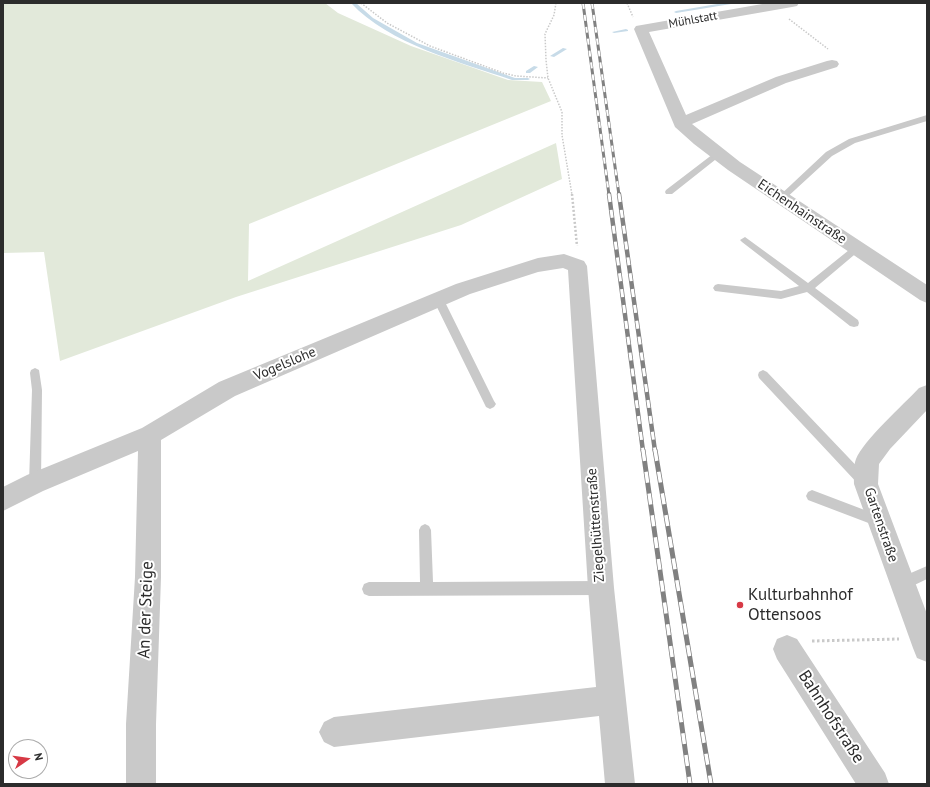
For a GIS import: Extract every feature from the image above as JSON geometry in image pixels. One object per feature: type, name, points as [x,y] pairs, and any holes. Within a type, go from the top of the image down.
[{"type":"street","name":"Mühlstatt","points":[[637,24],[792,3]]},
{"type":"street","name":"Eichenhainstraße","points":[[637,24],[681,123],[718,154],[781,198],[927,295]]},
{"type":"street","points":[[681,123],[781,80],[832,64]]},
{"type":"street","name":"Vogelslohe","points":[[3,499],[35,483],[150,436],[227,388],[438,299],[463,289],[538,265],[564,261],[577,266]]},
{"type":"street","name":"Ziegelhüttenstraße","points":[[577,266],[601,588],[620,784]]},
{"type":"street","name":"Gartenstraße","points":[[925,643],[866,484],[867,462],[882,442],[927,395]]},
{"type":"street","name":"An der Steige","points":[[141,784],[141,724],[148,577],[150,436]]},
{"type":"street","name":"Bahnhofstraße","points":[[788,649],[874,784]]},
{"type":"street","points":[[334,732],[612,700]]},
{"type":"lane","points":[[781,198],[829,154],[852,141],[927,118]]},
{"type":"lane","points":[[669,192],[718,154]]},
{"type":"lane","points":[[745,240],[854,323]]},
{"type":"lane","points":[[718,288],[781,295],[808,288],[857,248]]},
{"type":"lane","points":[[438,299],[490,404]]},
{"type":"lane","points":[[35,373],[37,390],[35,483]]},
{"type":"lane","points":[[763,375],[866,484]]},
{"type":"lane","points":[[812,496],[879,521]]},
{"type":"lane","points":[[425,530],[427,589]]},
{"type":"lane","points":[[902,584],[927,572]]},
{"type":"lane","points":[[369,589],[601,588]]},
{"type":"path","points":[[361,3],[376,16],[404,34],[459,57],[512,75],[538,75],[548,78]]},
{"type":"path","points":[[556,3],[554,15],[545,34],[548,78],[562,112],[562,135],[573,200],[576,240]]},
{"type":"path","points":[[627,3],[637,24]]},
{"type":"path","points":[[773,6],[839,57],[832,64]]},
{"type":"path","points":[[788,649],[811,641],[925,643]]},
{"type":"green space","points":[[3,3],[325,3],[338,13],[411,46],[508,80],[542,82],[551,101],[249,224],[248,281],[556,143],[562,179],[461,225],[236,297],[60,361],[44,252],[3,253]]},
{"type":"waterway","points":[[353,3],[371,19],[415,44],[514,79],[528,79]]},
{"type":"waterway","points":[[676,12],[731,3]]},
{"type":"waterway","points":[[614,32],[626,30]]},
{"type":"waterway","points":[[552,56],[565,49]]},
{"type":"waterway","points":[[528,72],[536,67]]},
{"type":"railway","points":[[583,3],[609,195]]},
{"type":"railway","points":[[592,3],[619,195]]},
{"type":"railway","points":[[609,194],[643,451]]},
{"type":"railway","points":[[619,194],[655,451]]},
{"type":"railway","points":[[643,450],[690,784]]},
{"type":"railway","points":[[655,450],[711,784]]},
{"type":"place","name":"Kulturbahnhof Ottensoos","points":[[740,605]]}]
